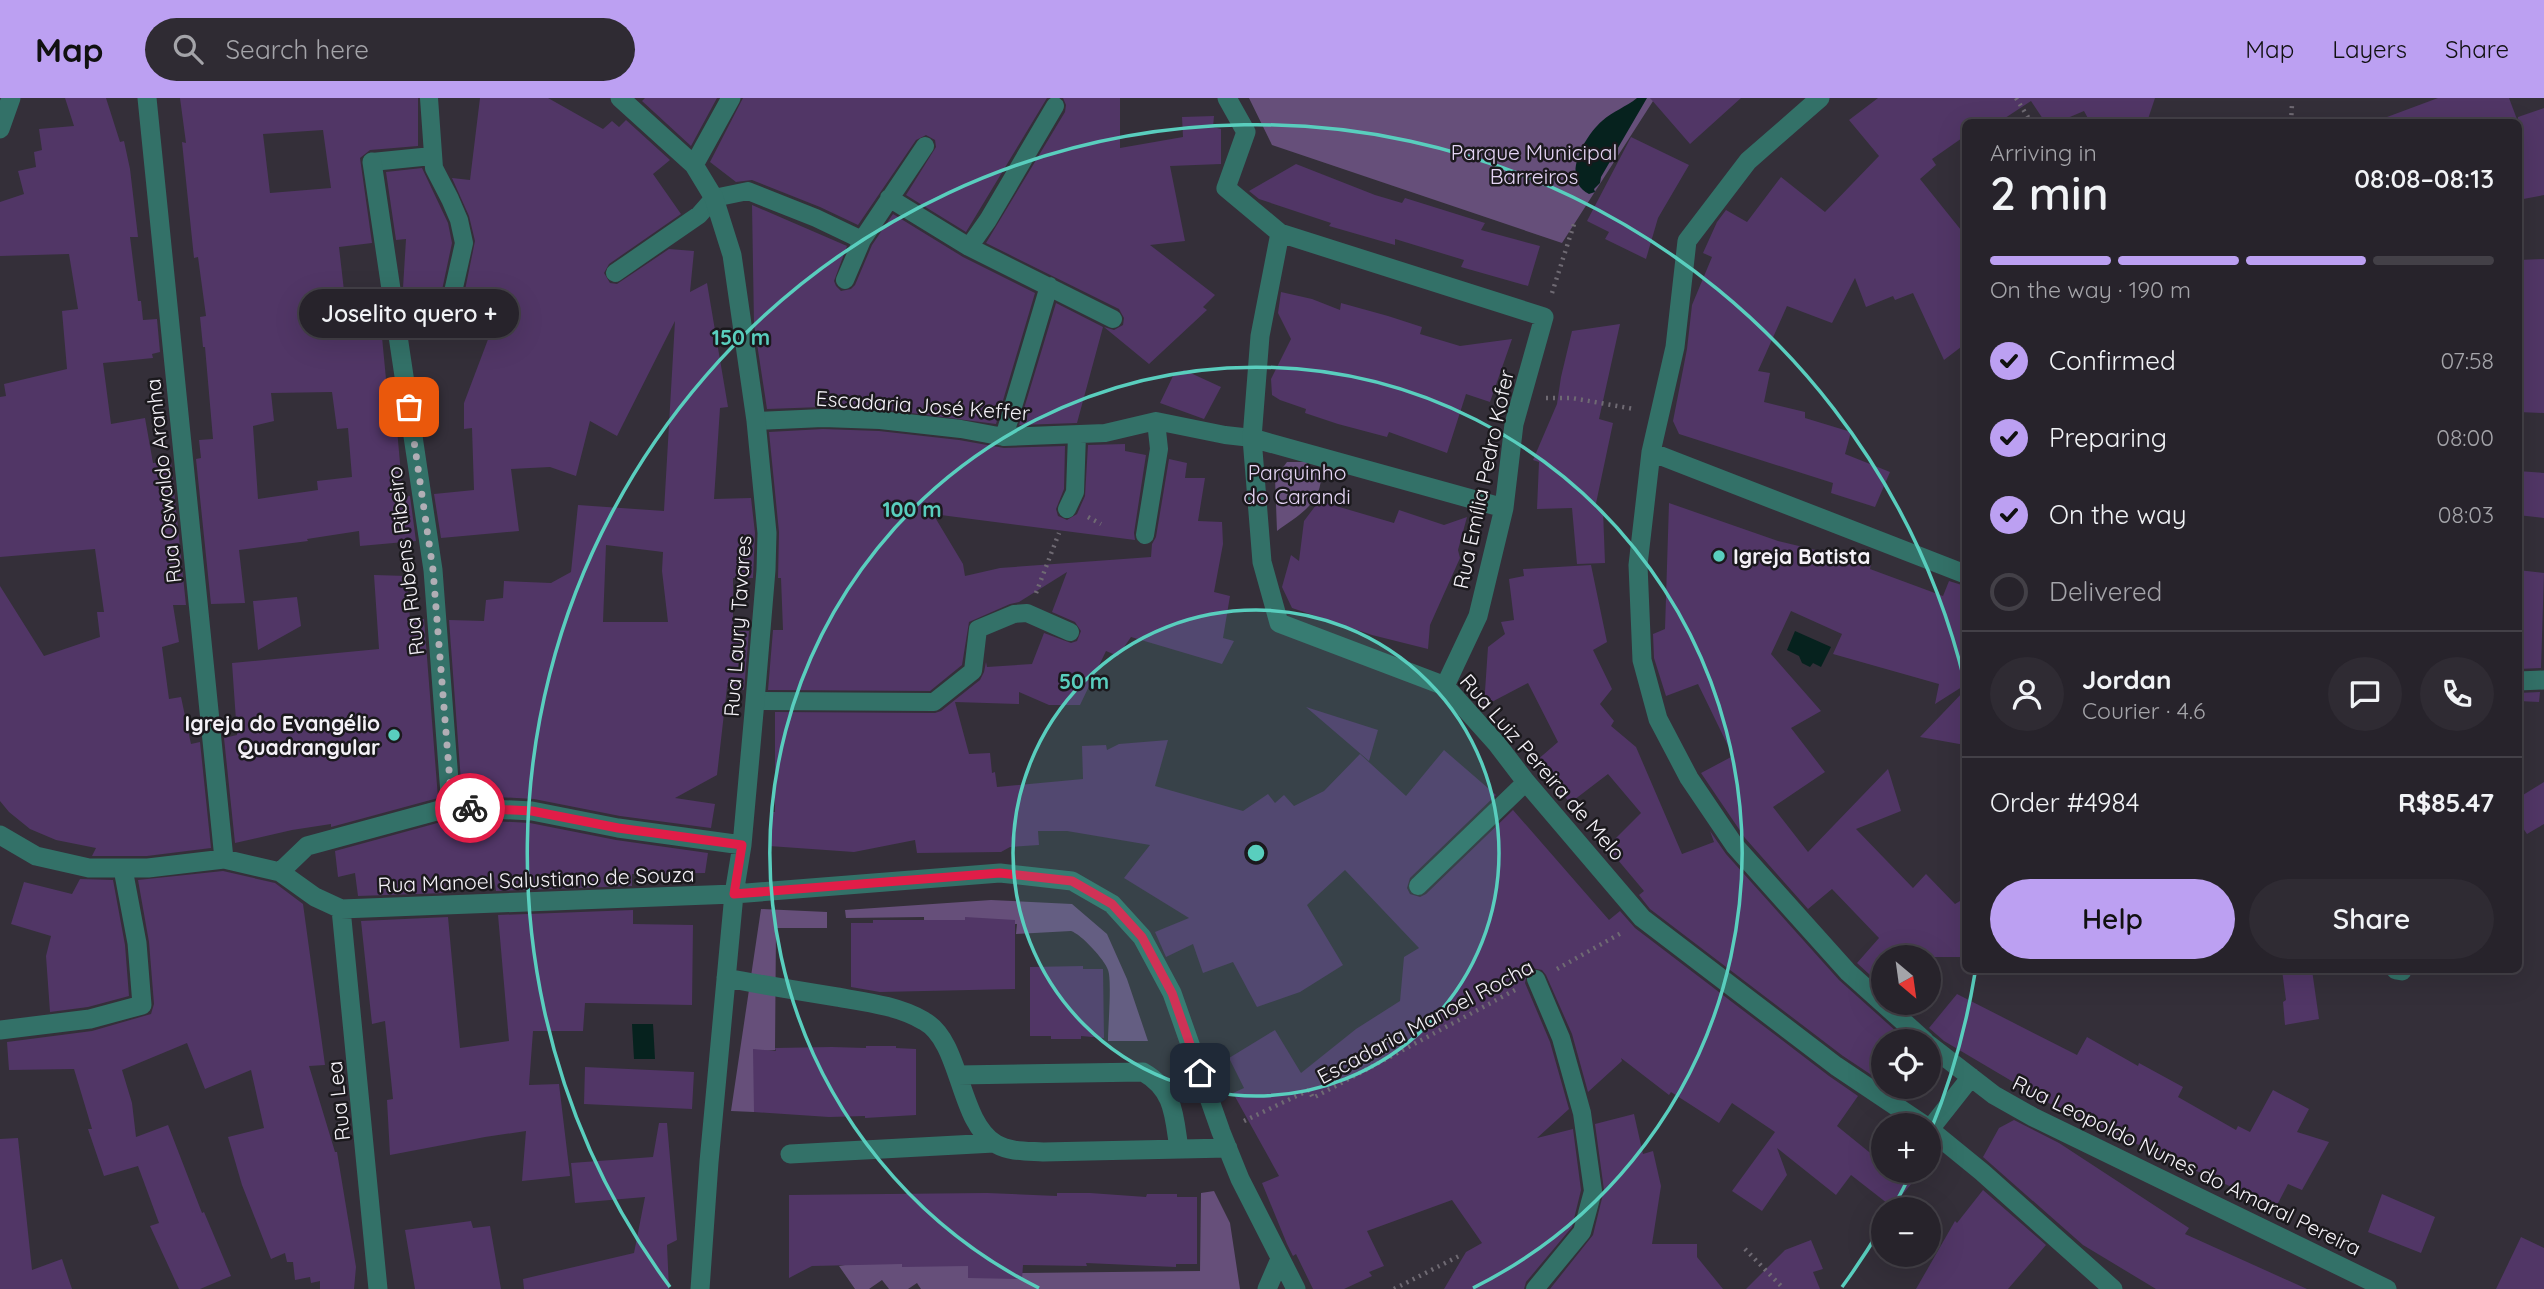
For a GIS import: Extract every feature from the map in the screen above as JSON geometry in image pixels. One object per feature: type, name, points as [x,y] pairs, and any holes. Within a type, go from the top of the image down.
[{"type":"street","points":[[0,129],[11,98]]},
{"type":"street","name":"Rua Oswaldo Aranha","points":[[146,98],[225,859]]},
{"type":"street","name":"Rua Laury Tavares","points":[[620,98],[694,165],[714,198],[732,255],[755,421],[766,533],[766,570],[755,701],[726,978],[700,1289]]},
{"type":"street","points":[[694,165],[731,98]]},
{"type":"street","points":[[1227,98],[1246,132],[1226,188],[1280,233],[1544,317]]},
{"type":"street","name":"Rua Leopoldo Nunes do Amaral Pereira","points":[[1820,98],[1748,161],[1687,241],[1675,347],[1651,452],[1638,565],[1642,660],[1658,719],[1689,778],[1735,846],[1848,972],[1912,1029]]},
{"type":"street","name":"Rua Rubens Ribeiro","points":[[372,162],[433,570],[452,807]]},
{"type":"street","name":"Rua Luiz Pereira de Melo","points":[[1280,233],[1260,336],[1252,438],[1262,562],[1279,623],[1445,686],[1643,918],[1836,1066],[1906,1113]]},
{"type":"street","name":"Rua Emília Pedro Kofer","points":[[1445,686],[1478,616],[1504,508],[1514,424],[1544,317]]},
{"type":"street","points":[[1252,438],[1504,508]]},
{"type":"street","points":[[1651,452],[1962,573]]},
{"type":"street","points":[[2522,681],[2544,680]]},
{"type":"street","points":[[280,872],[307,846],[452,807],[532,811],[618,828],[742,845]]},
{"type":"street","points":[[0,835],[36,856],[89,868],[148,868],[225,859],[280,872],[314,897],[341,909]]},
{"type":"street","points":[[0,1030],[90,1019],[142,1005],[137,943],[123,869]]},
{"type":"street","points":[[734,894],[1000,873],[1072,881],[1112,904],[1142,937],[1172,993],[1240,1179],[1296,1289]]},
{"type":"street","name":"Rua Manoel Salustiano de Souza","points":[[341,909],[734,894]]},
{"type":"street","name":"Rua Lea","points":[[341,909],[378,1289]]},
{"type":"street","points":[[726,978],[904,1011],[927,1022],[941,1037],[967,1103],[979,1126],[994,1143]]},
{"type":"street","name":"Rua Leopoldo Nunes do Amaral Pereira","points":[[1941,1053],[1994,1095],[2033,1117],[2386,1289]]},
{"type":"street","points":[[957,1075],[1143,1072],[1157,1079],[1167,1093],[1179,1149]]},
{"type":"street","points":[[1941,1113],[1971,1077]]},
{"type":"street","name":"Rua Luiz Pereira de Melo","points":[[1941,1139],[2113,1289]]},
{"type":"street","points":[[790,1154],[994,1143],[1016,1150],[1043,1152],[1179,1149],[1224,1140]]},
{"type":"street","points":[[1268,1289],[1280,1259]]},
{"type":"lane","points":[[429,98],[434,168],[459,220],[464,243],[453,292]]},
{"type":"lane","points":[[969,247],[988,220],[1055,106]]},
{"type":"lane","points":[[845,280],[862,240],[925,146]]},
{"type":"lane","name":"Rua Rubens Ribeiro","points":[[372,162],[432,156]]},
{"type":"lane","points":[[615,273],[699,215],[714,198],[748,191],[862,240]]},
{"type":"lane","points":[[889,198],[969,247],[1112,319]]},
{"type":"lane","points":[[1004,437],[1049,286]]},
{"type":"lane","name":"Escadaria José Keffer","points":[[755,421],[822,418],[880,420],[1004,437],[1105,433],[1156,421],[1252,438]]},
{"type":"lane","points":[[1145,535],[1159,449],[1156,421]]},
{"type":"lane","points":[[1068,509],[1074,492],[1077,435]]},
{"type":"lane","points":[[755,701],[934,702],[973,671],[978,629],[1014,614],[1027,613],[1070,632]]},
{"type":"lane","points":[[1418,886],[1526,782]]},
{"type":"lane","points":[[1535,1289],[1582,1232],[1593,1191],[1582,1112],[1561,1038],[1536,979]]},
{"type":"path","points":[[2016,98],[2029,119]]},
{"type":"path","points":[[2291,104],[2291,119]]},
{"type":"path","points":[[1544,317],[1576,221]]},
{"type":"path","points":[[1521,397],[1572,398],[1638,410]]},
{"type":"path","points":[[1027,613],[1049,561]]},
{"type":"path","name":"Escadaria Manoel Rocha","points":[[1224,1140],[1309,1090],[1313,1098],[1629,929],[1643,918]]},
{"type":"path","points":[[1745,1250],[1784,1289]]},
{"type":"path","points":[[1394,1289],[1459,1256]]},
{"type":"green space","name":"Parque Municipal Barreiros","points":[[1249,98],[1655,98],[1562,243],[1272,145]]},
{"type":"green space","name":"Parquinho do Carandi","points":[[1287,462],[1306,462],[1321,478],[1320,487],[1312,503],[1277,531],[1275,478]]},
{"type":"green space","points":[[991,900],[1072,904],[1107,934],[1127,979],[1148,1041],[1108,1041],[1108,970],[1092,948],[1071,931],[1016,934],[1017,924],[944,923],[925,983],[924,917],[846,918],[845,910]]},
{"type":"green space","points":[[761,909],[827,912],[827,928],[776,928],[775,1050],[755,1052],[754,1112],[731,1111]]},
{"type":"green space","points":[[1214,1191],[1230,1223],[1240,1289],[921,1289],[917,1283],[908,1289],[889,1289],[882,1280],[869,1289],[855,1289],[839,1266],[863,1262],[972,1266],[971,1277],[1023,1273],[1200,1271],[1201,1193]]},
{"type":"shaded area","points":[[1637,98],[1647,98],[1600,183],[1594,189],[1595,192],[1589,194],[1580,187],[1576,179],[1582,147],[1602,121]]},
{"type":"shaded area","points":[[1795,631],[1831,647],[1821,667],[1813,663],[1810,667],[1802,663],[1799,656],[1787,650]]},
{"type":"shaded area","points":[[632,1024],[653,1024],[655,1059],[634,1059]]},
{"type":"building","points":[[65,98],[106,98],[120,142],[124,141],[130,169],[138,237],[130,237],[138,301],[141,301],[143,320],[157,319],[160,352],[152,354],[153,358],[103,363],[111,424],[145,418],[153,463],[171,461],[186,605],[173,605],[179,642],[162,647],[169,699],[181,697],[191,744],[200,742],[211,848],[147,856],[92,856],[96,848],[56,840],[30,829],[0,801],[0,586],[44,656],[100,637],[97,612],[104,612],[95,549],[0,557],[0,397],[6,396],[4,384],[67,369],[62,311],[78,309],[69,254],[0,256],[0,202],[24,194],[18,171],[36,167],[34,152],[42,150],[39,129],[74,126]]},
{"type":"building","points":[[180,98],[418,98],[418,146],[370,150],[360,158],[372,243],[339,247],[346,308],[379,306],[386,379],[392,379],[393,384],[403,497],[410,496],[416,541],[360,546],[359,531],[239,550],[245,603],[211,604],[196,459],[201,458],[199,440],[213,439],[200,317],[206,316],[198,257],[194,258],[182,142],[186,143]],"holes":[[[323,130],[331,188],[270,193],[263,134]],[[332,392],[337,429],[348,428],[352,477],[317,481],[318,490],[258,499],[253,426],[274,421],[271,393]]]},
{"type":"building","points":[[480,98],[548,98],[603,129],[612,121],[619,127],[626,120],[670,160],[653,174],[681,214],[609,264],[604,273],[610,283],[617,284],[669,249],[694,251],[690,292],[707,283],[728,407],[720,408],[714,499],[751,498],[755,533],[753,578],[733,578],[733,631],[749,631],[744,690],[727,687],[717,775],[675,798],[715,804],[711,828],[620,816],[534,799],[462,795],[449,620],[484,621],[486,600],[503,598],[504,581],[551,583],[571,572],[578,505],[664,511],[675,321],[617,436],[590,421],[576,476],[550,467],[511,469],[519,531],[441,538],[434,494],[474,490],[472,428],[464,429],[464,403],[504,297],[465,290],[475,241],[469,216],[452,178],[470,180]],"holes":[[[606,545],[663,552],[662,571],[668,622],[603,622]]]},
{"type":"building","points":[[645,98],[717,98],[691,146],[642,101]]},
{"type":"building","points":[[743,98],[1047,98],[966,232],[906,195],[936,147],[935,140],[926,135],[916,140],[858,225],[752,180],[736,182],[710,162]]},
{"type":"building","points":[[1063,98],[1120,98],[1120,148],[1183,137],[1182,117],[1214,116],[1213,127],[1221,129],[1221,164],[1170,166],[1185,241],[1150,245],[1215,295],[1203,307],[1207,310],[1149,364],[1104,327],[1114,330],[1123,325],[1124,318],[1119,309],[986,243],[1065,112]]},
{"type":"building","points":[[1650,98],[1741,98],[1690,144]]},
{"type":"building","points":[[1878,98],[2155,98],[2148,119],[2088,119],[2084,111],[2065,119],[2043,119],[2031,101],[2004,119],[1962,119],[1962,138],[1932,159],[1936,165],[1920,179],[1962,231],[1962,346],[1944,360],[1913,293],[1895,300],[1893,296],[1866,307],[1855,278],[1832,323],[1787,306],[1758,371],[1770,373],[1764,402],[1805,412],[1805,418],[1851,432],[1845,454],[1890,472],[1875,507],[1831,493],[1833,483],[1679,434],[1673,421],[1687,349],[1692,305],[1712,257],[1703,253],[1717,222],[1726,210],[1747,222],[1781,177],[1825,212],[1879,156],[1849,120]]},
{"type":"building","points":[[2438,98],[2509,98],[2517,119],[2382,119]]},
{"type":"building","points":[[2544,108],[2544,195],[2522,199],[2522,119],[2518,119]]},
{"type":"building","points":[[1631,137],[1689,165],[1658,218],[1646,259],[1605,239],[1609,232],[1587,221]]},
{"type":"building","points":[[1296,164],[1375,195],[1402,203],[1405,198],[1485,223],[1481,230],[1540,246],[1528,286],[1461,267],[1464,260],[1395,239],[1395,245],[1329,226],[1331,223],[1259,199],[1249,191]]},
{"type":"building","points":[[422,168],[448,223],[452,243],[442,290],[446,301],[441,333],[409,327],[403,288],[406,239],[396,240],[386,172]]},
{"type":"building","points":[[752,205],[847,246],[834,281],[841,291],[851,289],[855,285],[872,245],[893,214],[963,257],[1035,293],[996,424],[880,409],[767,409],[754,324]]},
{"type":"building","points":[[2544,259],[2544,413],[2522,412],[2522,260]]},
{"type":"building","points":[[1281,292],[1312,299],[1340,310],[1341,303],[1388,316],[1422,327],[1420,334],[1460,346],[1512,339],[1490,402],[1466,394],[1447,453],[1389,432],[1387,437],[1338,424],[1305,413],[1306,409],[1280,400],[1272,395],[1271,379],[1291,339],[1278,313]]},
{"type":"building","points":[[1056,303],[1103,327],[1077,423],[1019,425]]},
{"type":"building","points":[[1620,324],[1599,419],[1613,423],[1595,508],[1603,510],[1605,563],[1577,564],[1572,508],[1537,509],[1539,462],[1533,460],[1557,404],[1572,331]]},
{"type":"building","points":[[1184,370],[1221,387],[1204,419],[1160,403],[1173,376]]},
{"type":"building","points":[[823,429],[879,431],[1004,448],[1065,446],[1064,489],[1056,509],[1058,516],[1067,520],[1077,514],[1085,496],[1088,445],[1125,444],[1125,451],[1146,455],[1135,540],[933,514],[963,564],[965,576],[1000,568],[1151,557],[1169,459],[1187,463],[1185,478],[1205,478],[1198,521],[1222,522],[1223,544],[1214,592],[1230,596],[1223,638],[1234,641],[1222,664],[1131,637],[1118,656],[1106,651],[1080,705],[1049,705],[1019,692],[1019,704],[955,702],[969,754],[990,753],[997,787],[1083,779],[1082,746],[1106,745],[1107,750],[1119,744],[1168,740],[1155,786],[1243,811],[1268,794],[1275,803],[1284,795],[1294,806],[1324,791],[1360,754],[1406,796],[1444,750],[1496,795],[1410,878],[1407,888],[1410,894],[1420,897],[1426,894],[1513,810],[1609,920],[1620,911],[1635,928],[1858,1096],[1837,1126],[1871,1154],[1871,1183],[1912,1183],[1900,1197],[1879,1197],[1851,1175],[1836,1195],[1777,1148],[1787,1175],[1762,1211],[1732,1191],[1775,1132],[1732,1103],[1719,1123],[1671,1092],[1669,1095],[1621,1058],[1622,1061],[1588,1092],[1572,1034],[1546,975],[1542,970],[1532,968],[1527,973],[1525,983],[1550,1042],[1569,1109],[1537,1138],[1573,1129],[1581,1190],[1572,1227],[1526,1282],[1524,1289],[1444,1289],[1466,1252],[1482,1243],[1452,1200],[1367,1231],[1384,1266],[1369,1272],[1372,1276],[1344,1289],[1313,1289],[1296,1254],[1293,1256],[1287,1244],[1262,1183],[1279,1176],[1233,1093],[1244,1088],[1229,1058],[1275,1030],[1301,1073],[1356,1029],[1400,1001],[1404,957],[1419,948],[1345,870],[1307,905],[1343,965],[1300,992],[1257,1007],[1233,962],[1203,973],[1193,944],[1166,957],[1155,932],[1189,918],[1124,878],[1150,845],[1067,831],[1038,831],[1039,845],[1010,847],[1001,852],[917,853],[915,840],[854,852],[769,846],[771,812],[775,812],[775,712],[935,713],[980,680],[986,662],[987,667],[1032,664],[1044,633],[1071,643],[1077,641],[1081,631],[1075,622],[1052,612],[1067,572],[1019,602],[969,622],[962,665],[930,691],[768,690],[773,630],[783,630],[781,578],[778,578],[779,532],[769,432]]},
{"type":"building","points":[[2522,471],[2544,473],[2544,518],[2522,515]]},
{"type":"building","points":[[1319,501],[1394,523],[1399,510],[1444,525],[1467,517],[1458,550],[1460,558],[1430,625],[1428,649],[1372,635],[1292,608],[1282,587],[1291,555],[1299,561],[1304,521]]},
{"type":"building","points":[[1669,503],[1778,541],[1845,557],[1846,553],[1871,565],[1870,569],[1943,596],[1949,581],[1962,585],[1962,687],[1935,704],[1939,684],[1833,654],[1842,634],[1791,611],[1771,654],[1821,711],[1791,728],[1825,772],[1773,807],[1808,852],[1888,769],[1901,811],[1856,829],[1913,888],[1926,874],[1955,904],[1962,900],[1962,957],[1941,957],[1941,945],[1873,945],[1879,938],[1832,889],[1808,909],[1745,838],[1701,773],[1733,756],[1698,684],[1666,696],[1654,658],[1653,634],[1665,629]]},
{"type":"building","points":[[1591,565],[1607,642],[1593,650],[1612,689],[1600,704],[1614,721],[1611,726],[1636,747],[1682,854],[1714,842],[1710,831],[1726,854],[1839,980],[1871,1009],[1871,1015],[1878,1015],[1894,1029],[1871,1029],[1871,1075],[1650,909],[1639,895],[1644,891],[1607,847],[1641,813],[1608,774],[1570,803],[1536,761],[1558,742],[1528,683],[1484,706],[1488,647],[1505,634],[1501,622],[1514,620],[1509,579],[1524,576],[1523,569]]},
{"type":"building","points":[[2522,570],[2544,573],[2541,668],[2522,669]]},
{"type":"building","points":[[374,575],[407,576],[410,619],[424,619],[438,798],[331,827],[331,824],[292,830],[235,843],[224,738],[237,735],[232,663],[379,649]]},
{"type":"building","points":[[297,597],[301,626],[258,650],[253,601]]},
{"type":"building","points":[[2540,692],[2539,702],[2522,701],[2522,693]]},
{"type":"building","points":[[1962,693],[1962,744],[1920,737]]},
{"type":"building","points":[[1306,707],[1378,730],[1369,761]]},
{"type":"building","points":[[2544,782],[2544,824],[2527,834],[2522,827],[2522,796]]},
{"type":"building","points":[[452,819],[530,823],[616,840],[708,853],[705,873],[632,874],[632,886],[496,891],[494,877],[445,878],[446,893],[358,896],[355,873],[338,877],[335,851]]},
{"type":"building","points":[[223,871],[275,883],[303,904],[325,1065],[309,1066],[337,1152],[356,1267],[354,1289],[320,1289],[320,1281],[311,1283],[310,1277],[295,1280],[293,1262],[287,1262],[285,1253],[271,1259],[242,1185],[228,1137],[264,1128],[251,1070],[205,1089],[187,1043],[122,1070],[132,1103],[136,1137],[168,1125],[202,1213],[204,1212],[231,1276],[200,1289],[179,1289],[150,1226],[159,1223],[138,1166],[104,1176],[88,1129],[92,1129],[74,1069],[9,1070],[7,1042],[92,1031],[151,1014],[154,1004],[149,942],[138,880]]},
{"type":"building","points":[[80,879],[113,880],[125,945],[129,996],[88,1007],[50,1012],[46,956],[51,936],[11,924],[24,882],[72,894]]},
{"type":"building","points":[[633,910],[633,924],[693,925],[692,1005],[585,1003],[583,1031],[533,1031],[529,1085],[559,1084],[570,1176],[522,1181],[526,1131],[390,1155],[387,1100],[393,1099],[385,1021],[372,1024],[361,921],[448,917],[460,1048],[509,1041],[498,915]]},
{"type":"building","points":[[965,917],[1015,920],[1015,989],[880,992],[851,987],[851,923],[873,923],[873,920],[965,920]]},
{"type":"building","points":[[1871,947],[1871,976],[1857,963]]},
{"type":"building","points":[[1083,966],[1083,969],[1103,969],[1104,1038],[1081,1036],[1081,1039],[1051,1039],[1051,1036],[1030,1036],[1030,967]]},
{"type":"building","points":[[2282,973],[2312,973],[2319,1019],[2285,1025],[2283,1002],[2286,1000]]},
{"type":"building","points":[[1957,994],[2077,1055],[2087,1037],[2138,1066],[2139,1063],[2183,1087],[2178,1097],[2236,1130],[2238,1126],[2250,1132],[2273,1090],[2309,1109],[2297,1132],[2329,1142],[2302,1190],[2288,1184],[2276,1207],[2057,1108],[1944,1041],[1941,1038],[1941,1029],[1929,1028]]},
{"type":"building","points":[[866,1046],[916,1049],[916,1115],[865,1118],[754,1112],[753,1049],[776,1051],[775,1048]]},
{"type":"building","points":[[585,1067],[694,1072],[692,1109],[584,1104]]},
{"type":"building","points":[[1634,1114],[1643,1154],[1653,1151],[1661,1186],[1652,1244],[1697,1244],[1697,1257],[1723,1289],[1550,1289],[1593,1235],[1604,1190],[1595,1124]]},
{"type":"building","points":[[2014,1120],[2059,1143],[2189,1228],[2185,1234],[2307,1289],[2156,1289],[2083,1245],[1983,1157],[1999,1128]]},
{"type":"building","points":[[659,1123],[667,1123],[677,1240],[667,1245],[669,1289],[524,1289],[523,1279],[634,1253],[645,1197],[575,1203],[571,1163],[653,1157]]},
{"type":"building","points":[[18,1138],[32,1270],[62,1259],[72,1289],[0,1289],[0,1139]]},
{"type":"building","points":[[1983,1190],[2046,1245],[2008,1289],[1916,1289],[1929,1267],[1941,1267],[1941,1245],[1955,1221],[1957,1223]]},
{"type":"building","points":[[987,1193],[1057,1196],[1057,1193],[1090,1193],[1146,1197],[1147,1194],[1177,1194],[1177,1197],[1197,1197],[1197,1264],[1176,1264],[1176,1267],[1086,1263],[1087,1266],[1023,1265],[1022,1279],[968,1278],[968,1266],[812,1266],[789,1278],[789,1195]]},
{"type":"building","points":[[2382,1194],[2435,1217],[2421,1253],[2368,1232]]},
{"type":"building","points":[[471,1221],[473,1228],[490,1226],[501,1289],[415,1289],[405,1230]]},
{"type":"building","points":[[2521,1237],[2544,1248],[2544,1289],[2496,1289]]},
{"type":"building","points":[[1811,1240],[1823,1269],[1813,1272],[1820,1289],[1746,1289],[1785,1250]]},
{"type":"way so far","points":[[409,407],[433,570],[452,807],[470,808]]},
{"type":"place","name":"Joselito quero +","points":[[409,407]]},
{"type":"place","name":"Igreja Batista","points":[[1719,556]]},
{"type":"place","name":"Igreja do Evangélio Quadrangular","points":[[394,735]]},
{"type":"route","points":[[470,808],[532,811],[618,828],[742,845],[734,894],[1000,873],[1072,881],[1112,904],[1142,937],[1172,993],[1200,1073]]}]
